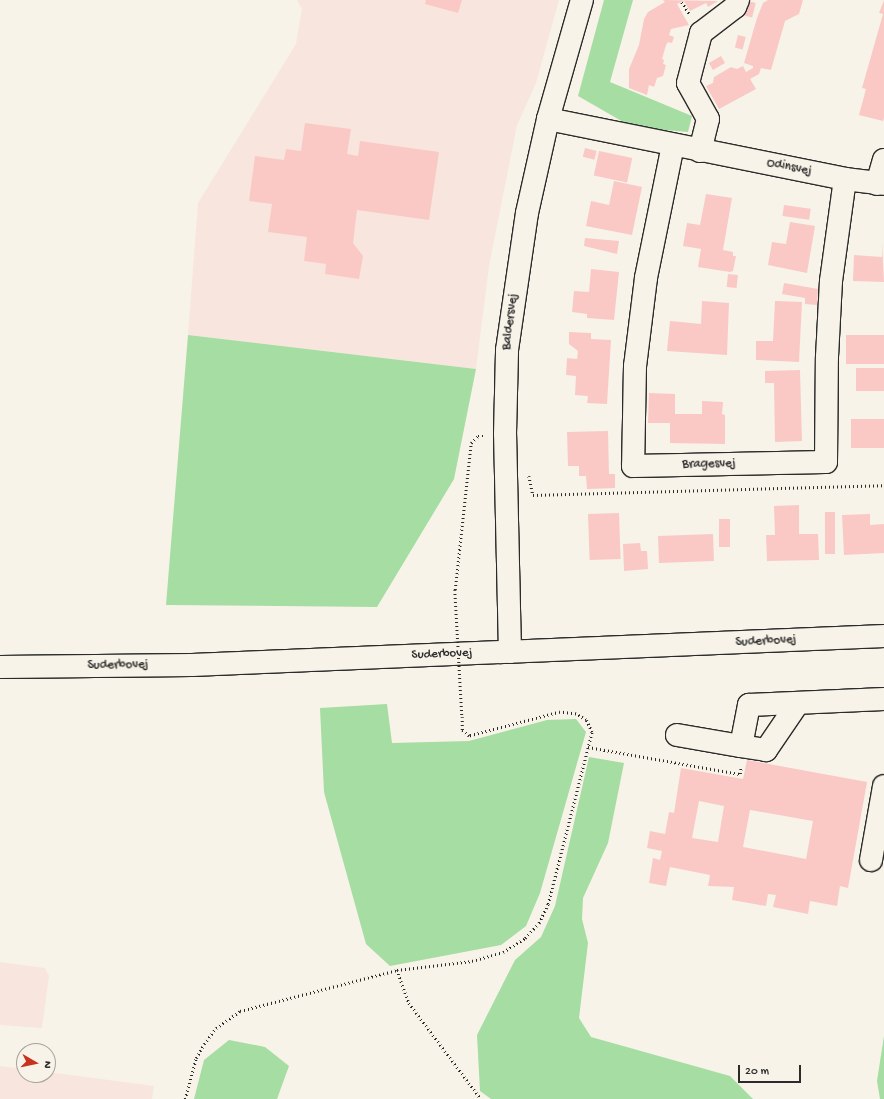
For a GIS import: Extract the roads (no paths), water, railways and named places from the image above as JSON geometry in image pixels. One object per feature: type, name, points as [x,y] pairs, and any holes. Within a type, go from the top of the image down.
[{"type":"street","name":"Baldersvej","points":[[510,652],[505,434],[506,350],[527,213],[548,119],[582,0]]},
{"type":"street","points":[[700,151],[708,119],[688,83],[701,33],[736,8],[738,0]]},
{"type":"street","name":"Odinsvej","points":[[548,119],[700,151],[845,179],[881,184],[884,160]]},
{"type":"street","name":"Bragesvej","points":[[673,145],[646,278],[635,366],[633,466],[826,462],[826,357],[831,289],[845,179]]},
{"type":"street","name":"Suderbovej","points":[[0,667],[192,665],[884,636]]},
{"type":"street","points":[[741,746],[749,705],[884,699]]},
{"type":"street","points":[[677,735],[766,750],[798,703]]},
{"type":"street","points":[[871,860],[884,786]]}]
